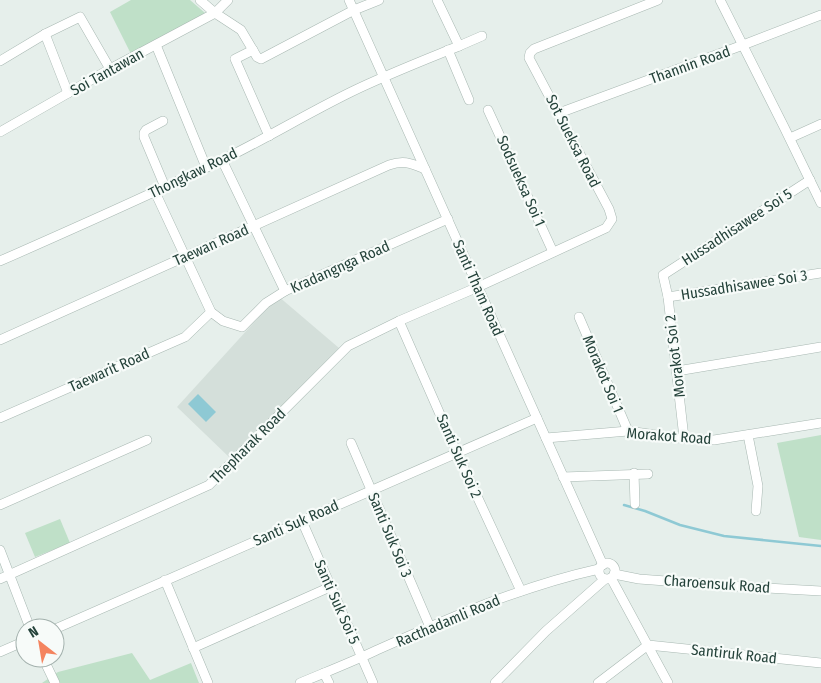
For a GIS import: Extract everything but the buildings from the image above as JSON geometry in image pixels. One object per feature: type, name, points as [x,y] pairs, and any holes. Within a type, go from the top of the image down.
[{"type":"street","points":[[200,0],[215,13],[241,30],[257,57],[261,59],[354,10],[379,0]]},
{"type":"street","name":"Soi Tantawan","points":[[0,132],[110,69],[215,13],[228,0]]},
{"type":"street","name":"Santi Tham Road","points":[[349,0],[546,438],[601,567]]},
{"type":"street","points":[[436,0],[459,46]]},
{"type":"street","name":"Sot Sueksa Road","points":[[478,287],[606,228],[612,219],[609,209],[530,58],[530,53],[534,49],[658,0]]},
{"type":"street","points":[[720,0],[821,203]]},
{"type":"street","name":"Thannin Road","points":[[559,113],[743,46],[821,15]]},
{"type":"street","points":[[0,61],[45,34],[80,17],[110,69]]},
{"type":"street","points":[[45,34],[68,93]]},
{"type":"street","name":"Thongkaw Road","points":[[0,261],[222,160],[383,77],[482,36]]},
{"type":"street","points":[[156,45],[206,167]]},
{"type":"street","points":[[253,50],[235,59],[269,136]]},
{"type":"street","points":[[448,50],[469,100]]},
{"type":"street","name":"Sodsueksa Soi 1","points":[[488,110],[553,252]]},
{"type":"street","points":[[163,121],[146,130],[144,137],[165,187]]},
{"type":"street","points":[[790,138],[821,124]]},
{"type":"street","points":[[222,160],[285,291]]},
{"type":"street","name":"Taewan Road","points":[[0,340],[396,163],[406,163],[424,169]]},
{"type":"street","name":"Hussadhisawee Soi 5","points":[[664,274],[810,180]]},
{"type":"street","points":[[155,192],[211,312]]},
{"type":"street","name":"Kradangnga Road","points":[[211,312],[224,321],[242,327],[266,302],[285,291],[448,219]]},
{"type":"street","name":"Hussadhisawee Soi 3","points":[[668,298],[821,273]]},
{"type":"street","name":"Morakot Soi 2","points":[[664,274],[684,438]]},
{"type":"street","name":"Thepharak Road","points":[[0,579],[209,486],[348,346],[399,321],[478,287]]},
{"type":"street","name":"Taewarit Road","points":[[0,418],[185,337],[211,312]]},
{"type":"street","name":"Morakot Soi 1","points":[[579,317],[628,431]]},
{"type":"street","name":"Santi Suk Soi 2","points":[[399,321],[456,453],[521,591]]},
{"type":"street","points":[[676,371],[821,347]]},
{"type":"street","name":"Santi Suk Road","points":[[65,625],[537,418]]},
{"type":"street","name":"Morakot Road","points":[[546,438],[628,431],[714,440],[821,423]]},
{"type":"street","points":[[748,434],[758,486],[756,511]]},
{"type":"street","points":[[0,505],[147,440]]},
{"type":"street","name":"Santi Suk Soi 3","points":[[351,443],[430,627]]},
{"type":"street","points":[[634,473],[636,504]]},
{"type":"street","points":[[563,477],[648,474]]},
{"type":"street","name":"Santi Suk Soi 5","points":[[302,521],[373,683]]},
{"type":"street","points":[[0,550],[26,618]]},
{"type":"street","points":[[495,683],[546,631],[610,577],[614,570],[612,565],[609,564],[601,567],[600,575],[610,577],[668,683]]},
{"type":"street","name":"Racthadamli Road","points":[[300,683],[430,627],[521,591],[601,567]]},
{"type":"street","name":"Charoensuk Road","points":[[610,577],[821,591]]},
{"type":"street","points":[[166,580],[208,683]]},
{"type":"street","points":[[193,648],[330,587]]},
{"type":"street","points":[[598,683],[648,645]]},
{"type":"street","name":"Santiruk Road","points":[[648,645],[821,663]]},
{"type":"street","points":[[0,652],[15,646]]},
{"type":"street","points":[[48,668],[55,683]]},
{"type":"street","points":[[324,673],[329,683]]},
{"type":"shaded area","points":[[278,296],[339,348],[230,458],[177,407]]},
{"type":"green space","points":[[131,0],[190,0],[205,13],[131,54],[110,12]]},
{"type":"green space","points":[[821,435],[821,540],[799,537],[777,443]]},
{"type":"green space","points":[[60,519],[70,543],[35,557],[25,533]]},
{"type":"green space","points":[[132,653],[150,680],[191,663],[199,683],[42,683],[58,672]]},
{"type":"water","points":[[198,394],[216,412],[206,422],[188,404]]},
{"type":"waterway","points":[[624,505],[680,525],[724,536],[821,546]]}]
